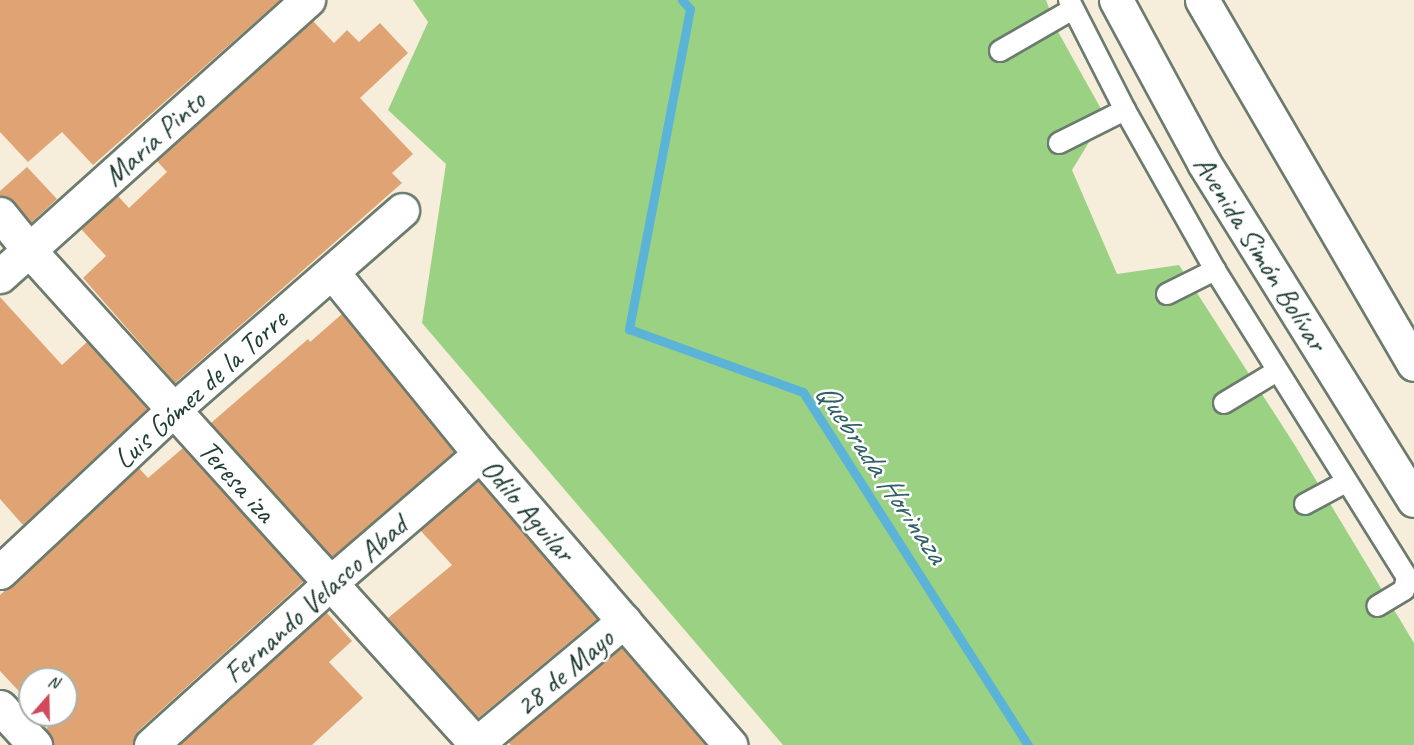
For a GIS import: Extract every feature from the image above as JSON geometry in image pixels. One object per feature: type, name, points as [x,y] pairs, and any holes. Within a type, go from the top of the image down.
[{"type":"main road","name":"María Pinto","points":[[0,276],[308,0]]},
{"type":"main road","name":"Avenida Simón Bolívar","points":[[1116,0],[1204,164],[1414,500]]},
{"type":"main road","points":[[1202,0],[1414,364]]},
{"type":"main road","name":"Luis Gómez de la Torre","points":[[0,572],[173,410],[402,210]]},
{"type":"main road","name":"Teresa iza","points":[[0,214],[29,250],[476,745]]},
{"type":"main road","name":"Odilo Aguilar","points":[[332,272],[480,454],[730,745]]},
{"type":"main road","name":"Fernando Velasco Abad","points":[[151,745],[330,583],[480,454]]},
{"type":"main road","name":"28 de Mayo","points":[[476,745],[624,621]]},
{"type":"main road","points":[[0,707],[35,745]]},
{"type":"lane","points":[[1000,51],[1071,4],[1125,110],[1215,270],[1407,577],[1404,590],[1377,606]]},
{"type":"lane","points":[[1059,143],[1125,110]]},
{"type":"lane","points":[[1167,294],[1215,270]]},
{"type":"lane","points":[[1224,403],[1277,371]]},
{"type":"lane","points":[[1305,504],[1346,482]]},
{"type":"green space","points":[[413,0],[1046,0],[1057,30],[1105,116],[1072,170],[1117,274],[1179,265],[1296,447],[1414,643],[1414,745],[783,745],[422,323],[446,164],[388,110],[428,22]]},
{"type":"building","points":[[0,0],[280,0],[93,165],[62,132],[28,162],[0,132]]},
{"type":"building","points":[[313,21],[334,43],[347,30],[359,42],[380,23],[408,53],[360,98],[413,154],[392,173],[402,183],[175,383],[83,278],[106,256],[81,229],[118,196],[129,208],[167,172],[157,161]]},
{"type":"building","points":[[27,167],[57,199],[31,223],[14,202],[0,196],[0,191]]},
{"type":"building","points":[[0,297],[62,365],[87,342],[147,409],[23,525],[0,499]]},
{"type":"building","points":[[342,314],[454,452],[332,557],[211,423],[308,339],[310,342]]},
{"type":"building","points":[[183,448],[304,581],[138,731],[133,745],[53,745],[46,729],[48,727],[78,727],[78,667],[18,667],[18,690],[0,671],[0,595],[139,468],[148,478]]},
{"type":"building","points":[[478,480],[597,619],[478,718],[388,618],[452,565],[420,530]]},
{"type":"building","points":[[326,612],[352,641],[329,662],[363,698],[312,745],[179,745]]},
{"type":"building","points":[[621,647],[705,745],[511,745],[508,742]]},
{"type":"waterway","name":"Quebrada Horinaza","points":[[682,0],[690,9],[629,329],[803,392],[1028,745]]}]
